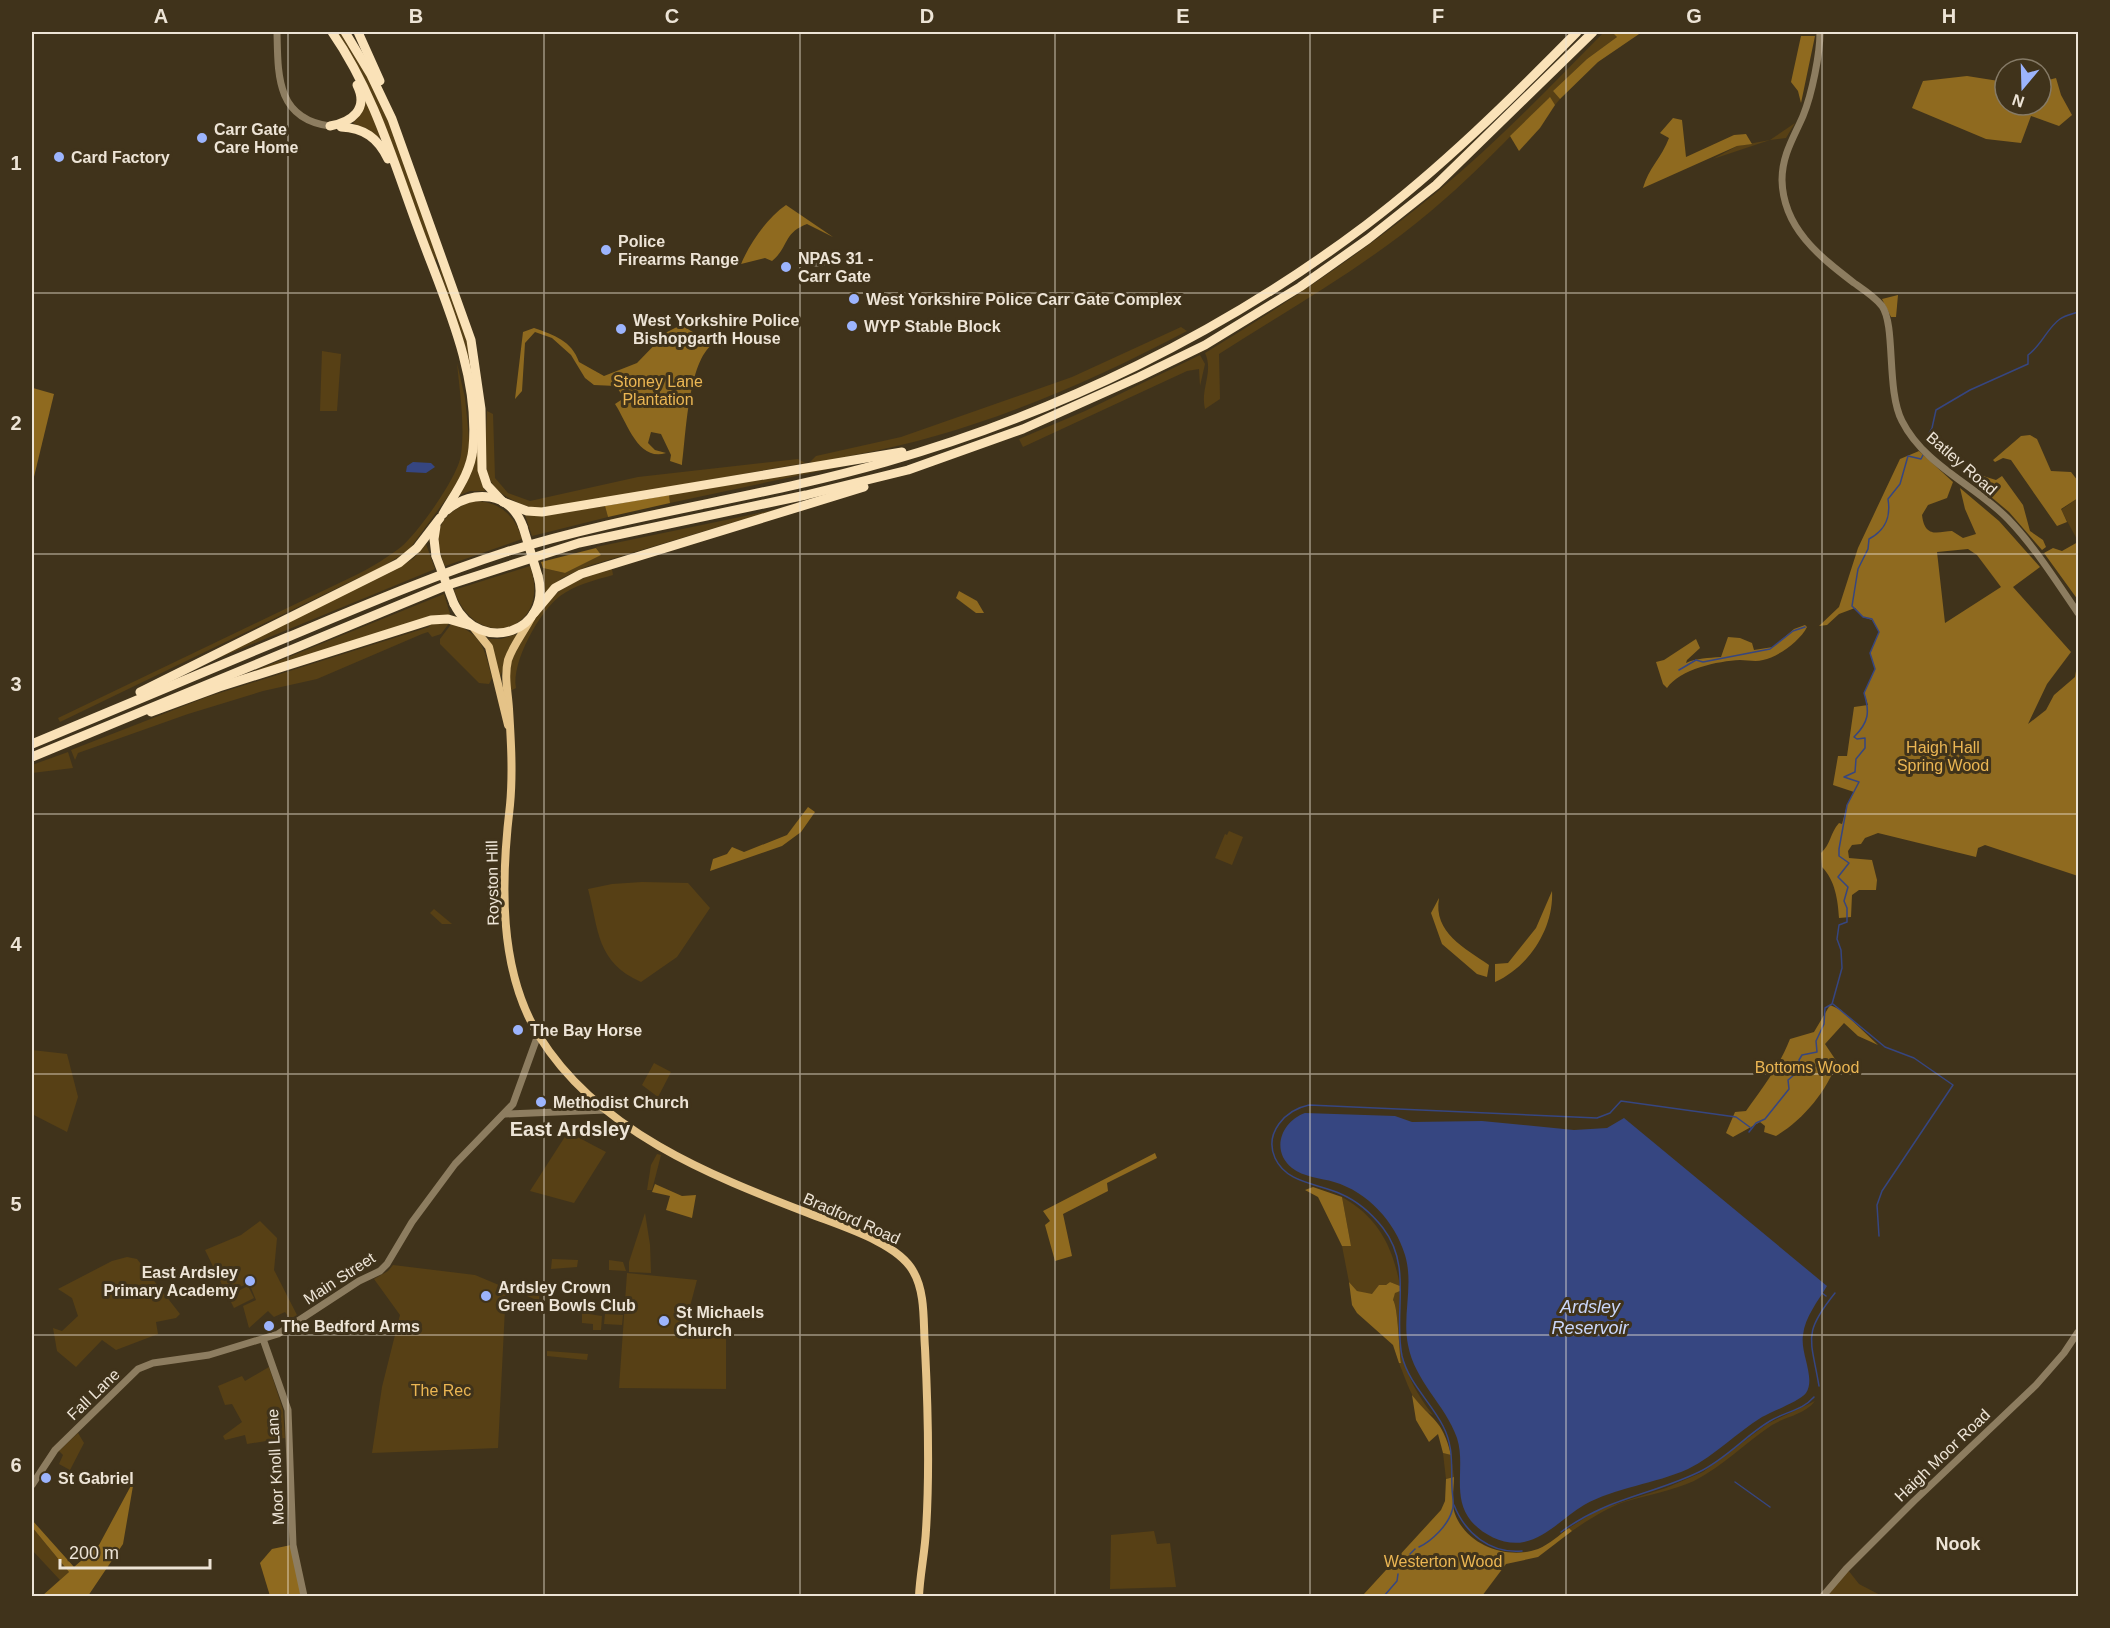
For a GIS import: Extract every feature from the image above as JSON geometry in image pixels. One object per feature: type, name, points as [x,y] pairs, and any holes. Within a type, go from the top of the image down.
[{"type":"highway","points":[[327,32],[346,61],[361,97],[358,112],[352,119],[330,126]]},
{"type":"highway","points":[[87,719],[399,563],[417,548],[442,516],[465,478],[472,458],[474,440],[470,393],[455,329],[372,104],[332,32]]},
{"type":"highway","points":[[345,32],[371,75],[392,119]]},
{"type":"highway","points":[[358,32],[384,91],[471,340],[481,409],[482,470],[487,484],[520,519],[523,527],[538,576],[540,593],[534,614]]},
{"type":"highway","points":[[32,744],[87,719],[405,588],[505,553],[619,521],[803,483],[942,446],[1075,395],[1234,315],[1364,226],[1430,173],[1577,32]]},
{"type":"highway","points":[[91,732],[219,687],[431,620],[448,619],[485,633],[502,634],[519,627],[534,614],[555,588],[581,574],[881,482],[908,470],[1023,429],[1186,354],[1205,345],[1300,287],[1368,239],[1436,185],[1593,32]]},
{"type":"highway","points":[[330,126],[351,127],[369,134],[379,143],[401,182]]},
{"type":"highway","points":[[472,627],[454,604],[436,556],[434,539],[442,516],[460,500],[472,496],[485,496],[527,511],[542,512],[942,446]]},
{"type":"highway","points":[[32,757],[410,600],[519,562],[629,531],[806,495],[908,470]]},
{"type":"main road","name":"Royston Hill","points":[[534,614],[508,662],[506,682],[512,767],[505,854],[506,912],[513,969],[538,1035]]},
{"type":"main road","name":"Royston Hill","points":[[472,627],[489,647],[504,714],[509,726]]},
{"type":"main road","name":"Bradford Road","points":[[538,1035],[577,1085],[606,1110],[655,1143],[708,1173],[848,1228],[891,1250],[911,1267],[921,1293],[927,1404],[926,1527],[919,1596]]},
{"type":"street","points":[[277,32],[279,81],[286,100],[305,118],[330,126]]},
{"type":"street","name":"Batley Road","points":[[1820,32],[1805,109],[1790,142],[1784,166],[1785,202],[1791,218],[1814,251],[1875,299],[1885,311],[1895,403],[1911,434],[1936,462],[2007,518],[2041,558],[2079,613]]},
{"type":"street","name":"Main Street","points":[[195,1357],[278,1334],[359,1281],[380,1271],[387,1264],[412,1222],[455,1164],[513,1104],[527,1072],[538,1035]]},
{"type":"street","points":[[505,1114],[606,1110]]},
{"type":"street","name":"Haigh Moor Road","points":[[1823,1596],[1846,1569],[1926,1488],[2036,1385],[2079,1332]]},
{"type":"street","name":"Moor Knoll Lane","points":[[263,1339],[288,1410],[293,1545],[304,1596]]},
{"type":"street","name":"Fall Lane","points":[[32,1485],[55,1450],[138,1369],[153,1363],[195,1357]]},
{"type":"green space","points":[[336,32],[341,32],[373,86],[394,135],[438,256],[434,263]]},
{"type":"green space","points":[[1604,32],[1612,32],[1617,37],[1587,59],[1553,91],[1560,99],[1555,105],[1549,98],[1447,198],[1381,250],[1219,354],[1220,399],[1205,409],[1204,394],[1208,367],[1205,353],[1324,277],[1437,192],[1502,134]]},
{"type":"green space","points":[[1612,32],[1642,32],[1598,62],[1560,99],[1553,91],[1587,59],[1617,37]]},
{"type":"green space","points":[[1801,36],[1815,36],[1801,103],[1798,91],[1791,82]]},
{"type":"green space","points":[[1967,76],[1993,80],[1993,117],[2031,117],[2021,143],[1986,139],[1912,108],[1923,81]]},
{"type":"green space","points":[[2056,78],[2061,95],[2072,115],[2059,126],[2034,117],[2053,117],[2053,79]]},
{"type":"green space","points":[[1550,97],[1555,105],[1540,128],[1519,151],[1510,136]]},
{"type":"green space","points":[[366,99],[382,139],[353,123],[360,114]]},
{"type":"green space","points":[[1673,118],[1682,120],[1686,157],[1734,135],[1746,134],[1752,144],[1737,146],[1643,188],[1669,138],[1660,133]]},
{"type":"green space","points":[[1795,123],[1786,138],[1770,140]]},
{"type":"green space","points":[[1770,140],[1713,159],[1737,146]]},
{"type":"green space","points":[[786,205],[833,237],[807,224],[790,236],[772,261],[765,258],[741,264],[760,232]]},
{"type":"green space","points":[[439,268],[443,268],[468,340],[478,439],[478,471],[485,491],[470,491],[458,496],[476,452],[456,322]]},
{"type":"green space","points":[[1898,295],[1896,317],[1891,317],[1882,299]]},
{"type":"green space","name":"Stoney Lane Plantation","points":[[681,325],[713,344],[698,366],[693,382],[682,465],[670,461],[671,455],[661,434],[651,432],[648,443],[655,450],[666,453],[648,452],[641,446],[634,439],[615,404],[624,398],[616,386],[594,385],[585,378],[571,355],[552,338],[535,332],[525,343],[522,391],[515,399],[523,332],[534,328],[555,336],[572,349],[579,362],[604,376],[637,363],[667,332]]},
{"type":"green space","points":[[1181,327],[1187,331],[1108,371],[1025,406],[898,446],[826,462],[810,462],[816,456],[901,437],[1072,377]]},
{"type":"green space","points":[[322,351],[341,354],[337,411],[320,411]]},
{"type":"green space","points":[[1200,355],[1205,364],[1200,386],[1199,369],[1187,371],[1023,447],[1019,439],[1085,411]]},
{"type":"green space","points":[[457,363],[465,398],[470,449],[460,480],[408,551],[365,577],[360,577],[60,722],[58,718],[358,574],[401,547],[436,504],[458,465],[461,455],[462,409]]},
{"type":"green space","points":[[33,388],[54,394],[32,485],[32,395]]},
{"type":"green space","points":[[487,411],[493,414],[495,478],[508,493],[530,501],[638,477],[798,459],[805,463],[539,510],[518,503],[504,495],[494,486],[488,475],[485,448]]},
{"type":"green space","points":[[2030,435],[2037,439],[2051,471],[2071,472],[2078,481],[2078,498],[2061,509],[2067,522],[2057,526],[2011,460],[2003,458],[1995,462],[1993,460],[2021,436]]},
{"type":"green space","name":"Haigh Hall Spring Wood","points":[[1919,451],[1953,482],[1947,498],[1928,505],[1922,515],[1926,528],[1938,533],[1952,531],[1963,538],[1976,534],[1965,509],[1960,488],[1999,521],[2040,567],[2013,587],[2071,652],[2047,684],[2028,724],[2046,710],[2054,695],[2075,677],[2078,659],[2078,876],[1985,845],[1978,848],[1976,857],[1878,833],[1865,838],[1861,844],[1852,845],[1848,851],[1849,858],[1872,860],[1877,880],[1876,890],[1859,890],[1852,895],[1851,917],[1839,918],[1835,891],[1822,867],[1821,853],[1836,827],[1839,823],[1842,824],[1847,805],[1854,792],[1833,785],[1838,756],[1847,756],[1854,707],[1868,705],[1864,693],[1875,669],[1870,653],[1879,632],[1872,620],[1863,617],[1855,608],[1839,614],[1827,625],[1819,626],[1839,607],[1858,548],[1900,459]],"holes":[[[1968,549],[1977,555],[2001,587],[1945,623],[1937,552]]]},
{"type":"green space","points":[[848,465],[670,503],[669,495]]},
{"type":"green space","points":[[1983,476],[1996,480],[2002,476],[2023,505],[2030,531],[2043,540],[2046,547],[2042,550],[2009,512],[1971,480]]},
{"type":"green space","points":[[669,495],[670,503],[608,517],[605,506]]},
{"type":"green space","points":[[2078,498],[2078,541],[2061,510]]},
{"type":"green space","points":[[473,501],[491,504],[505,511],[515,523],[522,539],[445,566],[439,543],[441,526],[452,512]]},
{"type":"green space","points":[[605,506],[608,517],[532,536],[525,515],[542,516]]},
{"type":"green space","points":[[778,509],[588,566],[562,578],[544,593],[543,568],[565,573],[600,555],[596,547]]},
{"type":"green space","points":[[2078,542],[2078,600],[2044,553],[2053,548],[2062,551]]},
{"type":"green space","points":[[426,544],[435,569],[204,664],[397,569],[414,558]]},
{"type":"green space","points":[[596,548],[601,555],[565,573],[543,568],[541,562]]},
{"type":"green space","points":[[530,566],[534,588],[531,606],[522,619],[509,627],[494,628],[478,623],[465,610],[454,590]]},
{"type":"green space","points":[[612,569],[613,575],[585,583],[560,596],[552,603],[536,625],[522,651],[516,688],[510,691],[510,669],[514,655],[547,603],[573,583]]},
{"type":"green space","points":[[959,591],[977,601],[984,613],[976,613],[956,598]]},
{"type":"green space","points":[[444,594],[451,617],[249,673]]},
{"type":"green space","points":[[450,622],[441,634],[432,637],[428,632],[422,634],[317,679],[263,691],[188,714],[78,753],[75,760],[71,750],[207,697],[429,627],[431,623]]},
{"type":"green space","points":[[452,623],[470,632],[481,644],[492,678],[489,684],[479,683],[440,644],[440,639]]},
{"type":"green space","points":[[1805,625],[1807,627],[1804,632],[1794,643],[1769,658],[1711,664],[1690,671],[1673,681],[1667,688],[1663,684],[1656,662],[1664,660],[1696,639],[1700,648],[1686,663],[1698,659],[1721,657],[1728,637],[1740,638],[1752,643],[1754,650],[1773,647],[1794,629]]},
{"type":"green space","points":[[517,634],[500,677],[489,639],[501,639]]},
{"type":"green space","points":[[68,752],[73,768],[32,773],[32,765]]},
{"type":"green space","points":[[808,807],[815,812],[801,832],[782,846],[710,871],[713,859],[727,854],[732,847],[744,852],[787,835]]},
{"type":"green space","points":[[1229,831],[1243,837],[1232,865],[1215,858],[1225,834],[1227,835]]},
{"type":"green space","points":[[688,883],[710,908],[677,957],[641,982],[626,974],[607,955],[598,931],[588,889],[612,884]]},
{"type":"green space","points":[[1552,891],[1549,919],[1537,945],[1519,967],[1495,982],[1495,964],[1508,963],[1536,928]]},
{"type":"green space","points":[[1439,898],[1438,910],[1446,930],[1461,946],[1489,965],[1487,977],[1477,974],[1442,944],[1431,913]]},
{"type":"green space","points":[[434,909],[452,924],[442,924],[430,913]]},
{"type":"green space","name":"Bottoms Wood","points":[[1830,1005],[1841,1010],[1878,1045],[1858,1036],[1844,1023],[1825,1044],[1837,1062],[1833,1073],[1813,1104],[1796,1122],[1776,1136],[1764,1132],[1765,1126],[1760,1122],[1733,1137],[1726,1133],[1735,1112],[1746,1111],[1764,1085],[1781,1059],[1790,1039],[1814,1032]]},
{"type":"green space","points":[[32,1050],[67,1054],[78,1097],[67,1132],[32,1114]]},
{"type":"green space","points":[[654,1063],[671,1072],[658,1097],[642,1085]]},
{"type":"green space","points":[[568,1132],[606,1152],[574,1203],[530,1191]]},
{"type":"green space","points":[[1155,1153],[1157,1158],[1107,1183],[1108,1191],[1063,1214],[1072,1256],[1055,1261],[1045,1225],[1050,1221],[1043,1211]]},
{"type":"green space","points":[[657,1154],[661,1155],[652,1190],[647,1190],[651,1165]]},
{"type":"green space","points":[[655,1184],[682,1196],[696,1195],[692,1218],[666,1210],[670,1196],[652,1192]]},
{"type":"green space","points":[[1313,1187],[1342,1197],[1351,1246],[1342,1246],[1318,1197],[1305,1190]]},
{"type":"green space","points":[[1342,1197],[1365,1214],[1382,1234],[1393,1258],[1400,1286],[1390,1282],[1372,1295],[1357,1291],[1349,1282],[1342,1246],[1351,1246]]},
{"type":"green space","points":[[645,1213],[651,1273],[629,1272],[629,1262]]},
{"type":"green space","name":"East Ardsley Primary Academy","points":[[260,1221],[277,1238],[274,1270],[297,1315],[290,1319],[285,1312],[274,1317],[268,1311],[249,1328],[243,1306],[256,1300],[249,1283],[226,1293],[205,1250],[241,1235]]},
{"type":"green space","points":[[127,1257],[137,1259],[180,1314],[176,1318],[156,1322],[158,1334],[116,1350],[102,1340],[76,1367],[57,1351],[53,1328],[62,1331],[78,1316],[72,1298],[58,1289],[112,1261]]},
{"type":"green space","points":[[552,1259],[578,1260],[577,1267],[551,1269]]},
{"type":"green space","points":[[609,1260],[623,1262],[626,1271],[609,1270]]},
{"type":"green space","name":"The Rec","points":[[393,1265],[475,1275],[506,1288],[498,1448],[372,1453],[382,1387],[400,1315],[374,1279],[388,1271]]},
{"type":"green space","points":[[627,1273],[697,1280],[683,1333],[726,1339],[726,1389],[619,1388]]},
{"type":"green space","points":[[535,1278],[540,1280],[539,1301],[527,1296]]},
{"type":"green space","points":[[1349,1282],[1357,1291],[1372,1294],[1379,1285],[1386,1285],[1390,1282],[1400,1286],[1400,1291],[1395,1293],[1393,1300],[1401,1363],[1399,1363],[1393,1345],[1357,1313],[1352,1305]]},
{"type":"green space","points":[[248,1286],[254,1298],[234,1308],[228,1296]]},
{"type":"green space","points":[[1400,1291],[1399,1327],[1403,1357],[1414,1386],[1433,1415],[1420,1406],[1416,1400],[1399,1363],[1401,1362],[1398,1328],[1393,1300],[1395,1292]]},
{"type":"green space","points":[[582,1313],[602,1316],[601,1330],[593,1330],[593,1324],[582,1323]]},
{"type":"green space","points":[[605,1314],[623,1315],[622,1325],[604,1324]]},
{"type":"green space","points":[[547,1351],[588,1354],[587,1360],[547,1356]]},
{"type":"green space","points":[[269,1367],[283,1410],[285,1438],[247,1444],[245,1435],[225,1440],[223,1436],[242,1422],[232,1404],[225,1405],[218,1386],[242,1376],[245,1381]]},
{"type":"green space","points":[[1412,1395],[1440,1427],[1451,1455],[1443,1453],[1438,1434],[1429,1442],[1416,1420]]},
{"type":"green space","points":[[1815,1401],[1801,1412],[1772,1425],[1694,1481],[1624,1502],[1603,1511],[1572,1531],[1569,1528],[1597,1510],[1666,1488],[1703,1472],[1767,1424]]},
{"type":"green space","points":[[78,1433],[84,1443],[70,1470],[59,1464],[63,1455],[59,1451]]},
{"type":"green space","points":[[1443,1453],[1451,1455],[1454,1477],[1446,1479]]},
{"type":"green space","name":"Westerton Wood","points":[[1454,1477],[1455,1514],[1469,1535],[1490,1548],[1514,1553],[1526,1552],[1542,1547],[1569,1528],[1572,1531],[1538,1557],[1506,1564],[1482,1596],[1366,1596],[1364,1594],[1441,1510],[1445,1501],[1446,1479]]},
{"type":"green space","points":[[134,1480],[123,1544],[88,1596],[42,1596],[69,1572],[32,1527],[32,1520],[74,1567],[99,1545]]},
{"type":"green space","points":[[32,1527],[69,1572],[60,1580],[32,1550]]},
{"type":"green space","points":[[1154,1531],[1157,1544],[1170,1543],[1176,1587],[1110,1589],[1111,1535]]},
{"type":"green space","points":[[291,1545],[301,1596],[270,1596],[260,1563],[272,1549]]},
{"type":"green space","points":[[1848,1570],[1859,1584],[1882,1596],[1827,1596]]},
{"type":"water","points":[[413,462],[431,463],[435,467],[426,473],[406,472],[407,466]]},
{"type":"water","name":"Ardsley Reservoir","points":[[1305,1113],[1395,1116],[1412,1122],[1482,1121],[1574,1130],[1607,1128],[1624,1118],[1827,1286],[1812,1309],[1804,1328],[1803,1342],[1809,1373],[1809,1387],[1806,1393],[1792,1403],[1762,1417],[1688,1469],[1596,1499],[1540,1536],[1517,1543],[1502,1541],[1488,1535],[1471,1521],[1465,1511],[1460,1491],[1460,1459],[1457,1438],[1445,1414],[1423,1382],[1412,1358],[1408,1345],[1406,1322],[1407,1266],[1405,1255],[1394,1231],[1378,1210],[1358,1193],[1334,1182],[1296,1171],[1285,1161],[1280,1145],[1285,1129],[1290,1122]]},
{"type":"waterway","points":[[1927,437],[1932,428],[1936,410],[1970,390],[2028,364],[2028,355],[2051,327],[2065,316],[2078,312]]},
{"type":"waterway","points":[[1749,1132],[1756,1123],[1765,1119],[1789,1089],[1788,1080],[1801,1069],[1799,1060],[1802,1055],[1817,1052],[1816,1041],[1824,1024],[1825,1008],[1832,1004],[1842,968],[1841,950],[1837,939],[1839,925],[1847,922],[1847,908],[1844,901],[1848,887],[1838,877],[1849,863],[1839,856],[1839,849],[1847,805],[1859,782],[1844,777],[1855,772],[1856,759],[1865,748],[1865,738],[1854,737],[1863,726],[1867,716],[1864,693],[1875,669],[1870,653],[1879,632],[1872,619],[1863,617],[1852,606],[1858,569],[1868,549],[1869,539],[1880,531],[1886,522],[1889,512],[1888,499],[1900,484],[1908,456],[1921,459],[1923,455]]},
{"type":"waterway","points":[[1679,670],[1696,660],[1703,662],[1770,649],[1793,631],[1805,627]]},
{"type":"waterway","points":[[1833,1004],[1885,1047],[1914,1058],[1953,1085],[1882,1191],[1877,1205],[1879,1236]]},
{"type":"waterway","points":[[1419,1547],[1439,1532],[1452,1511],[1451,1457],[1447,1434],[1415,1384],[1402,1356],[1399,1323],[1400,1274],[1397,1258],[1392,1243],[1383,1228],[1364,1208],[1332,1190],[1295,1178],[1280,1167],[1272,1149],[1272,1140],[1279,1124],[1292,1112],[1309,1105],[1597,1118],[1610,1113],[1621,1101],[1736,1117],[1751,1128]]},
{"type":"waterway","points":[[1822,1293],[1826,1296]]},
{"type":"waterway","points":[[1819,1386],[1812,1346],[1813,1328],[1817,1318],[1835,1293]]},
{"type":"waterway","points":[[1561,1532],[1596,1511],[1681,1480],[1709,1467],[1752,1433],[1770,1421],[1799,1408],[1814,1397]]},
{"type":"waterway","points":[[1735,1482],[1770,1507]]},
{"type":"waterway","points":[[1454,1505],[1465,1524],[1480,1540],[1499,1549],[1522,1551]]},
{"type":"waterway","points":[[1410,1554],[1415,1549]]},
{"type":"waterway","points":[[1384,1596],[1397,1581],[1398,1574]]},
{"type":"taxiway","points":[[808,259],[820,260]]},
{"type":"place","name":"Carr Gate Care Home","points":[[202,138]]},
{"type":"place","name":"Card Factory","points":[[59,157]]},
{"type":"place","name":"Police Firearms Range","points":[[606,250]]},
{"type":"place","name":"NPAS 31 - Carr Gate","points":[[786,267]]},
{"type":"place","name":"West Yorkshire Police Carr Gate Complex","points":[[854,299]]},
{"type":"place","name":"WYP Stable Block","points":[[852,326]]},
{"type":"place","name":"West Yorkshire Police Bishopgarth House","points":[[621,329]]},
{"type":"place","name":"The Bay Horse","points":[[518,1030]]},
{"type":"place","name":"Methodist Church","points":[[541,1102]]},
{"type":"place","name":"East Ardsley Primary Academy","points":[[250,1281]]},
{"type":"place","name":"Ardsley Crown Green Bowls Club","points":[[486,1296]]},
{"type":"place","name":"St Michaels Church","points":[[664,1321]]},
{"type":"place","name":"The Bedford Arms","points":[[269,1326]]},
{"type":"place","name":"St Gabriel","points":[[46,1478]]},
{"type":"district","name":"East Ardsley","points":[[570,1129]]},
{"type":"district","name":"Nook","points":[[1958,1544]]}]
